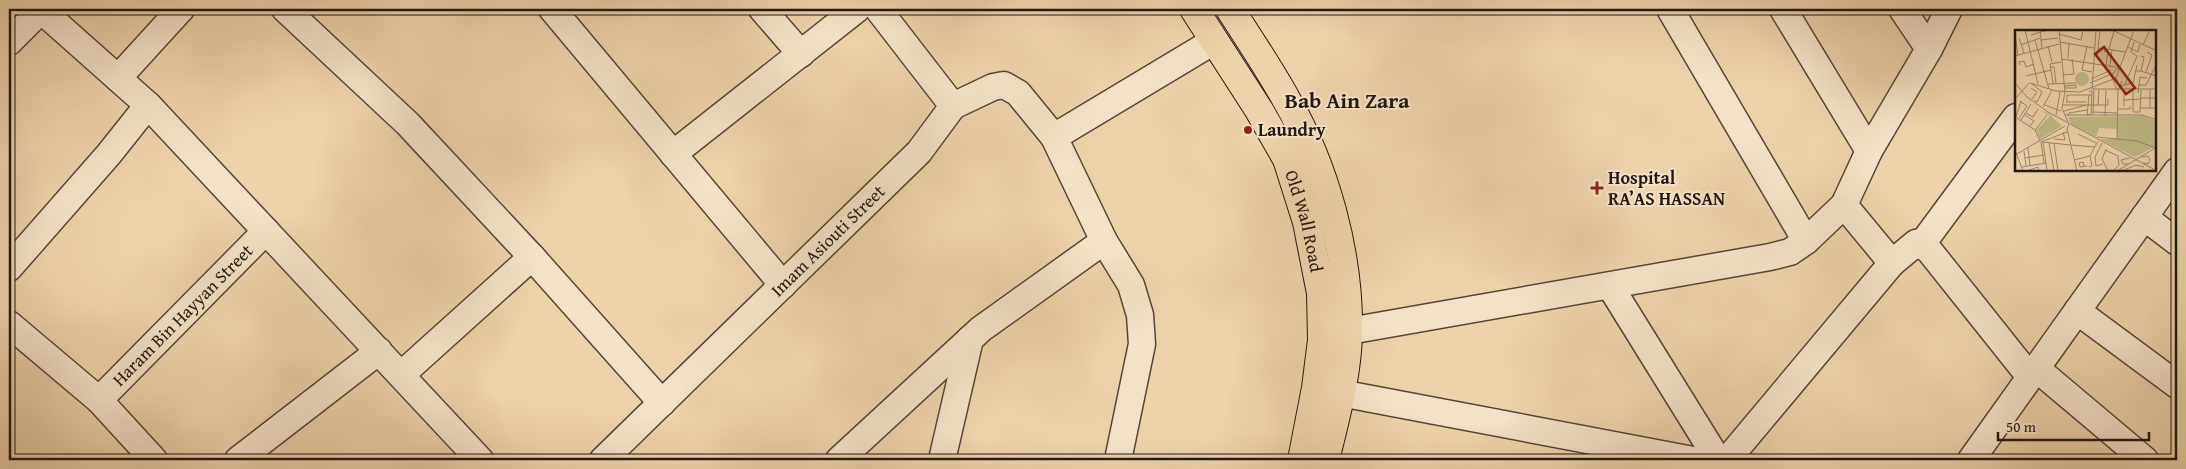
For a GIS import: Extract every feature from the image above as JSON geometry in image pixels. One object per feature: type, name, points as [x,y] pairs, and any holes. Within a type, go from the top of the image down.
[{"type":"main road","name":"Old Wall Road","points":[[1194,9],[1259,110],[1287,159],[1306,222],[1348,331],[1302,460]]},
{"type":"main road","name":"Old Wall Road","points":[[1230,9],[1287,100],[1313,155],[1336,220],[1334,293],[1322,340],[1328,390],[1325,460]]},
{"type":"street","points":[[118,78],[181,9]]},
{"type":"street","points":[[285,9],[408,124],[532,257],[662,403]]},
{"type":"street","points":[[552,9],[783,285]]},
{"type":"street","points":[[762,9],[801,54]]},
{"type":"street","points":[[673,154],[858,9]]},
{"type":"street","points":[[878,9],[953,106]]},
{"type":"street","points":[[1670,9],[1806,241]]},
{"type":"street","points":[[1783,9],[1869,151]]},
{"type":"street","points":[[1902,9],[1929,49]]},
{"type":"street","points":[[1348,331],[1770,258],[1790,252],[1806,241],[1844,204],[1869,151],[1929,49],[1949,9]]},
{"type":"street","points":[[9,42],[42,10],[148,105],[379,351],[474,458]]},
{"type":"street","points":[[1054,137],[1214,41]]},
{"type":"street","name":"Imam Asiouti Street","points":[[612,457],[662,403],[919,152],[953,106],[993,87],[1004,86],[1018,93],[1054,137],[1104,241],[1131,286],[1140,315],[1142,344],[1118,460]]},
{"type":"street","points":[[9,268],[109,154],[148,105]]},
{"type":"street","points":[[1922,244],[2015,118]]},
{"type":"street","points":[[1975,458],[2177,171]]},
{"type":"street","points":[[1844,204],[1892,263]]},
{"type":"street","points":[[2144,218],[2177,242]]},
{"type":"street","name":"Haram Bin Hayyan Street","points":[[99,400],[266,230]]},
{"type":"street","points":[[839,460],[981,328],[1104,241]]},
{"type":"street","points":[[1726,460],[1892,263],[1916,243],[1922,244],[1928,249],[2033,373],[2145,460]]},
{"type":"street","points":[[401,375],[532,257]]},
{"type":"street","points":[[1610,286],[1718,460]]},
{"type":"street","points":[[2077,311],[2177,384]]},
{"type":"street","points":[[9,324],[99,400],[154,460]]},
{"type":"street","points":[[942,460],[970,339]]},
{"type":"street","points":[[238,460],[379,351]]},
{"type":"street","points":[[1328,390],[1693,460]]},
{"type":"place","name":"Laundry","points":[[1248,130]]},
{"type":"place","name":"Hospital RA’AS HASSAN","points":[[1597,188]]},
{"type":"district","name":"Bab Ain Zara","points":[[1347,100]]}]
